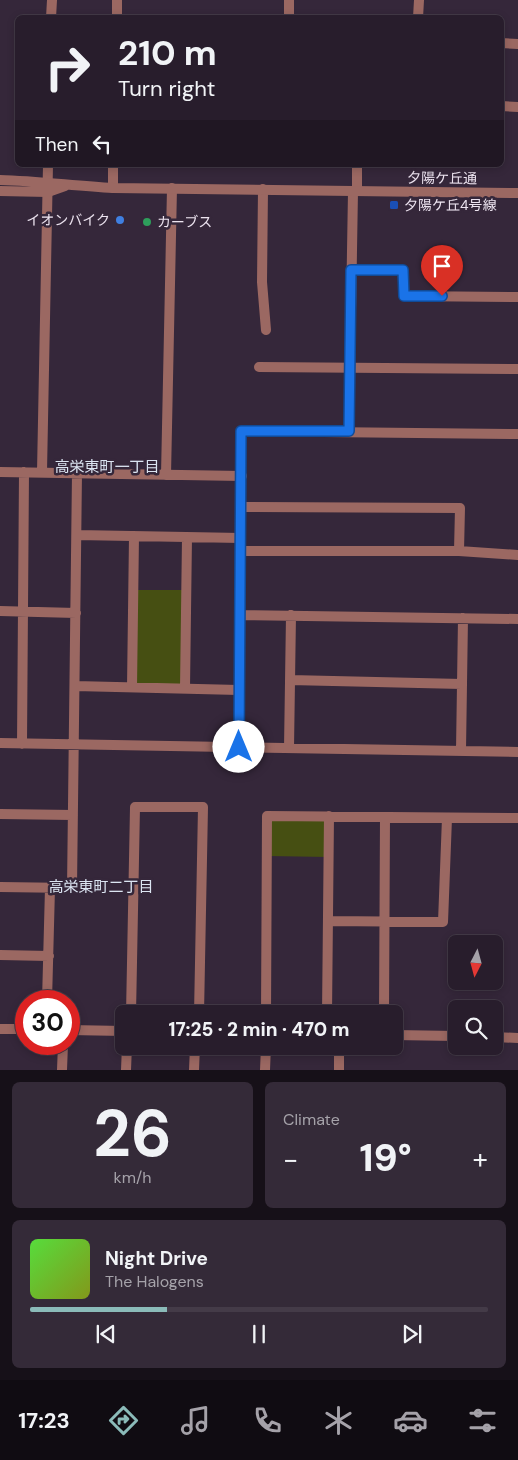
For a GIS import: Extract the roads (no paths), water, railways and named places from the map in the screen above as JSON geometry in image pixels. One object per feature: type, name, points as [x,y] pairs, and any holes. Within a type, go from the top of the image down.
[{"type":"street","points":[[51,15],[52,0]]},
{"type":"street","points":[[117,0],[117,15]]},
{"type":"street","points":[[289,0],[289,15]]},
{"type":"street","points":[[418,0],[418,15]]},
{"type":"street","points":[[504,43],[518,44]]},
{"type":"street","points":[[504,106],[518,107]]},
{"type":"street","points":[[42,472],[48,167]]},
{"type":"street","points":[[113,167],[113,188]]},
{"type":"street","points":[[349,431],[351,270],[357,167]]},
{"type":"street","name":"夕陽ケ丘通","points":[[0,180],[48,186]]},
{"type":"street","name":"夕陽ケ丘通","points":[[0,191],[66,186],[518,193]]},
{"type":"street","points":[[166,475],[172,188]]},
{"type":"street","points":[[263,189],[262,282],[266,330]]},
{"type":"street","points":[[351,270],[403,270],[404,296],[518,297]]},
{"type":"street","points":[[259,367],[518,369]]},
{"type":"street","points":[[239,747],[242,550],[241,431],[518,434]]},
{"type":"street","points":[[0,472],[242,476]]},
{"type":"street","points":[[22,744],[24,472]]},
{"type":"street","points":[[0,887],[72,888],[77,473]]},
{"type":"street","points":[[242,508],[460,508],[459,552]]},
{"type":"street","points":[[77,535],[241,538]]},
{"type":"street","points":[[132,687],[134,536]]},
{"type":"street","points":[[185,688],[187,537]]},
{"type":"street","points":[[242,550],[459,552],[518,555]]},
{"type":"street","points":[[0,611],[76,613]]},
{"type":"street","points":[[241,614],[518,619]]},
{"type":"street","points":[[289,748],[291,615]]},
{"type":"street","points":[[461,750],[463,618]]},
{"type":"street","points":[[290,680],[462,684]]},
{"type":"street","points":[[75,686],[239,690]]},
{"type":"street","points":[[0,744],[518,752]]},
{"type":"street","points":[[131,1005],[135,807],[203,807],[199,1005]]},
{"type":"street","points":[[0,814],[73,815]]},
{"type":"street","points":[[266,1005],[267,816],[518,818]]},
{"type":"street","points":[[327,1005],[330,816]]},
{"type":"street","points":[[384,1005],[385,817]]},
{"type":"street","points":[[328,921],[443,922],[447,818]]},
{"type":"street","points":[[47,990],[50,888]]},
{"type":"street","points":[[0,955],[49,956]]},
{"type":"street","points":[[0,1029],[15,1029]]},
{"type":"street","points":[[80,1030],[115,1031]]},
{"type":"street","points":[[403,1035],[448,1036]]},
{"type":"street","points":[[503,1037],[518,1038]]},
{"type":"street","points":[[62,1070],[63,1055]]},
{"type":"street","points":[[126,1070],[127,1055]]},
{"type":"street","points":[[194,1055],[194,1070]]},
{"type":"street","points":[[265,1070],[266,1055]]},
{"type":"street","points":[[339,1055],[339,1070]]},
{"type":"place","name":"夕陽ケ丘4号線","points":[[394,205]]},
{"type":"place","name":"イオンバイク","points":[[120,220]]},
{"type":"place","name":"カーブス","points":[[147,222]]},
{"type":"district","name":"高栄東町一丁目","points":[[107,467]]},
{"type":"district","name":"高栄東町二丁目","points":[[101,887]]}]
